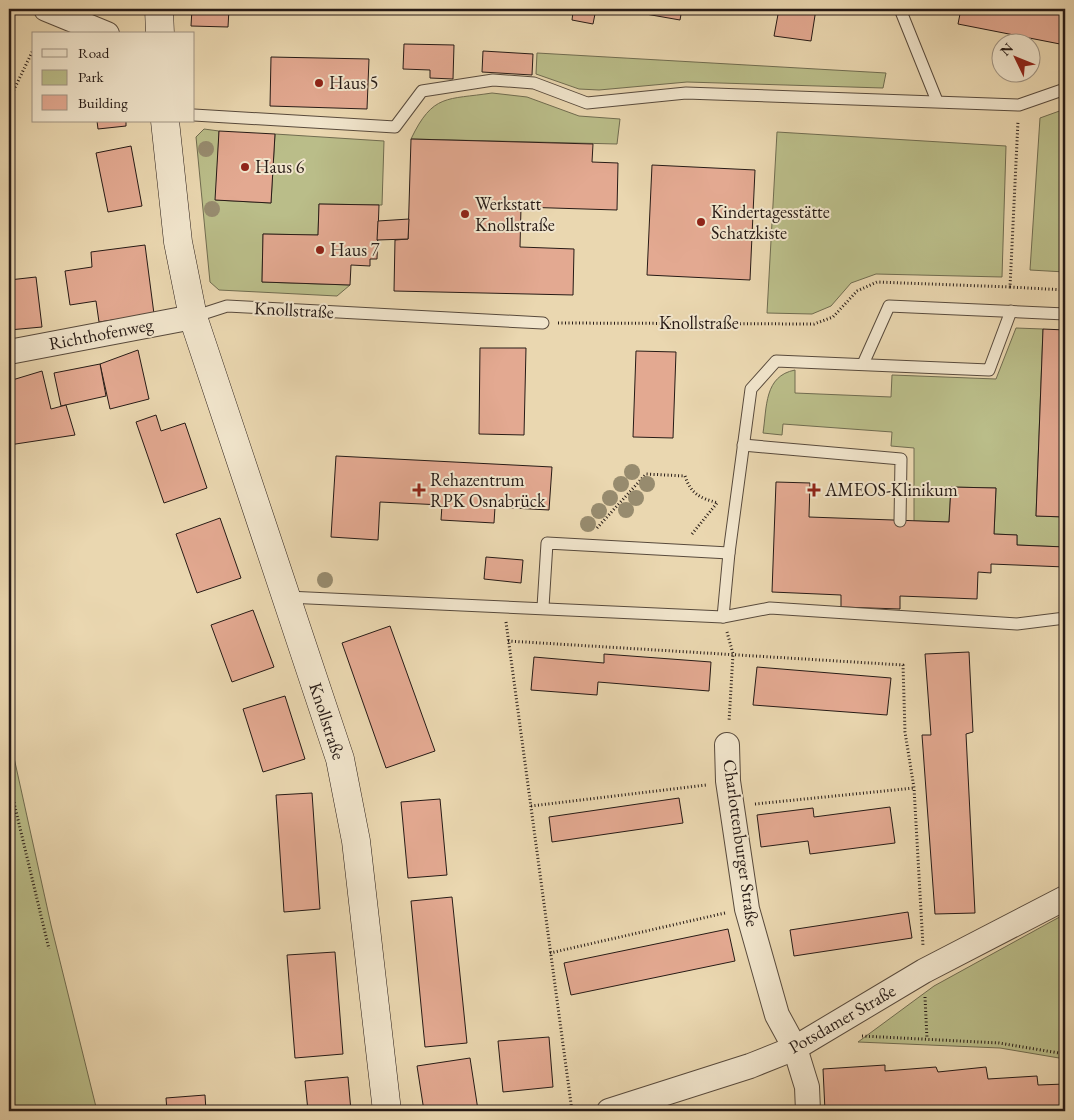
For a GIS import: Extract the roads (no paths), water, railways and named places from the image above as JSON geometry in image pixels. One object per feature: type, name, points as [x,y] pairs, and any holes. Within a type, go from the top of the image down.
[{"type":"street","points":[[46,9],[102,32]]},
{"type":"street","points":[[159,9],[160,32]]},
{"type":"street","name":"Knollstraße","points":[[165,122],[178,242],[193,317],[340,759],[354,832],[387,1111]]},
{"type":"street","name":"Richthofenweg","points":[[9,352],[193,317]]},
{"type":"street","name":"Charlottenburger Straße","points":[[727,745],[728,781],[747,909],[777,1014],[795,1048],[807,1087],[808,1111]]},
{"type":"street","name":"Potsdamer Straße","points":[[609,1111],[750,1066],[795,1048],[924,971],[1064,898]]},
{"type":"lane","points":[[900,9],[937,101]]},
{"type":"lane","points":[[195,115],[395,127],[422,91],[494,80],[534,83],[587,103],[686,93],[1019,105],[1065,89]]},
{"type":"lane","name":"Knollstraße","points":[[193,317],[226,306],[543,323]]},
{"type":"lane","points":[[863,364],[889,306],[1065,314]]},
{"type":"lane","points":[[723,617],[729,553],[752,389],[776,361],[989,370],[1011,311]]},
{"type":"lane","points":[[743,445],[901,459],[900,521]]},
{"type":"lane","points":[[543,607],[547,543],[729,553]]},
{"type":"lane","points":[[285,596],[723,617],[770,608],[1017,624],[1065,618]]},
{"type":"place","name":"Haus 5","points":[[319,83]]},
{"type":"place","name":"Haus 6","points":[[245,167]]},
{"type":"place","name":"Werkstatt Knollstraße","points":[[465,214]]},
{"type":"place","name":"Kindertagesstätte Schatzkiste","points":[[701,222]]},
{"type":"place","name":"Haus 7","points":[[320,250]]},
{"type":"place","name":"Rehazentrum RPK Osnabrück","points":[[419,490]]},
{"type":"place","name":"AMEOS-Klinikum","points":[[814,490]]}]
